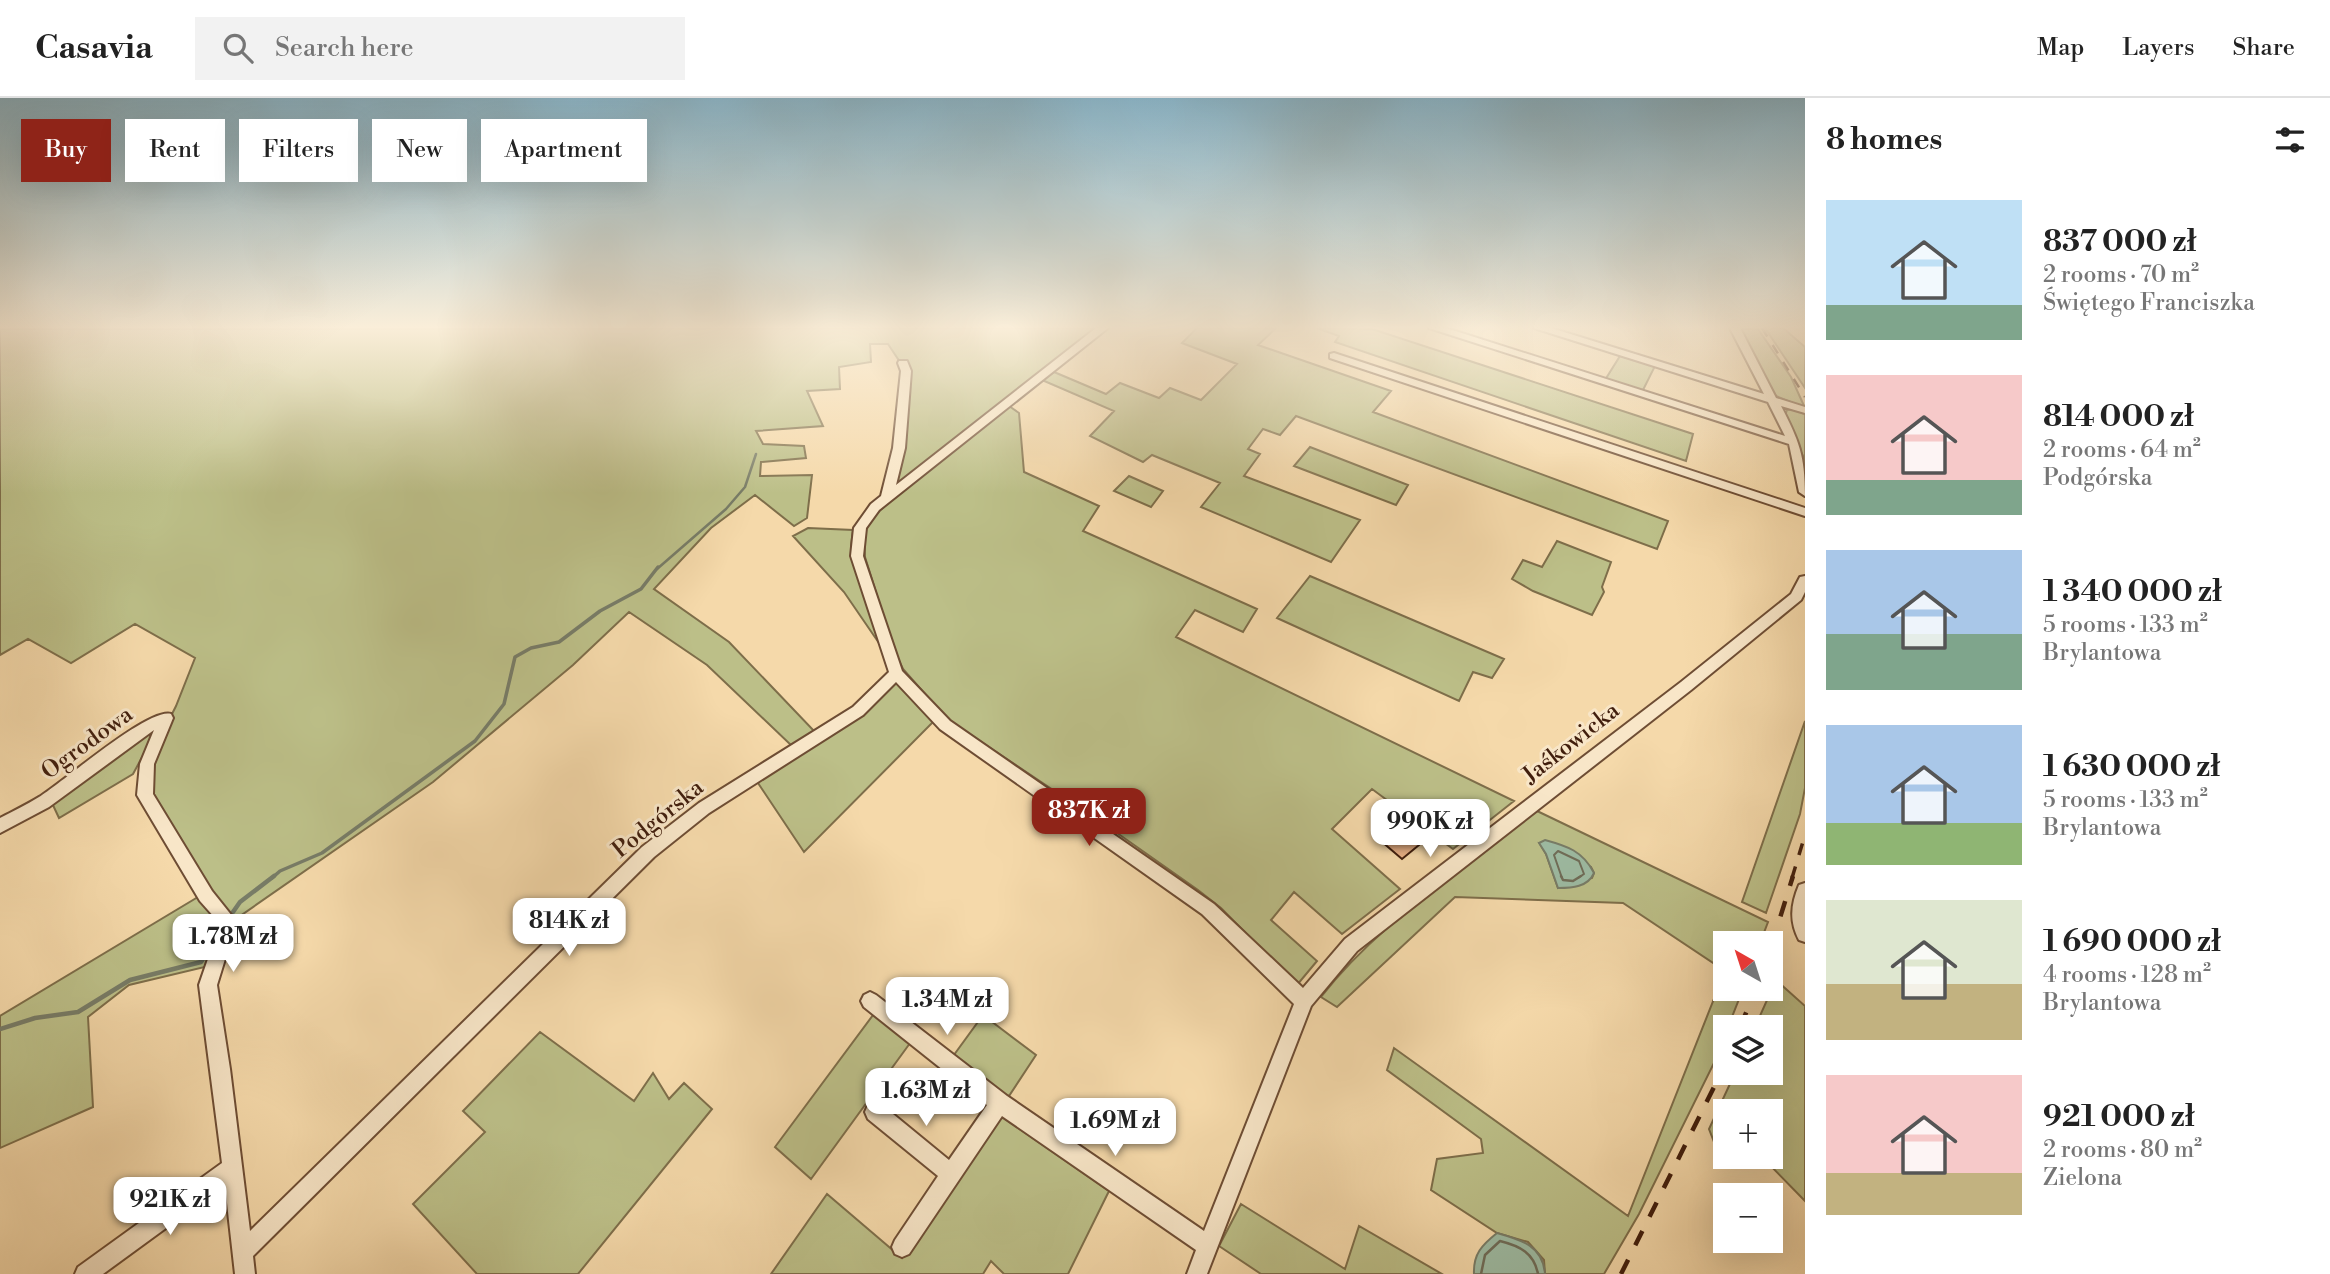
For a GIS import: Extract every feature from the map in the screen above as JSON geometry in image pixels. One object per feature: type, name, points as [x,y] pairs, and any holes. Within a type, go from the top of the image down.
[{"type":"street","points":[[887,497],[888,482],[899,448],[905,383]]},
{"type":"street","points":[[1033,383],[874,507],[860,528],[857,556],[896,673],[946,725],[1208,909],[1304,1001]]},
{"type":"street","points":[[1415,383],[1805,512]]},
{"type":"street","points":[[1607,383],[1794,442]]},
{"type":"street","points":[[1717,383],[1805,410]]},
{"type":"street","points":[[1764,383],[1794,442],[1805,492]]},
{"type":"street","name":"Jaśkowicka","points":[[1197,1274],[1304,1001],[1351,945],[1694,680],[1796,597],[1805,580]]},
{"type":"street","name":"Podgórska","points":[[243,1252],[648,852],[704,808],[858,711],[896,673]]},
{"type":"street","name":"Ogrodowa","points":[[0,827],[54,796],[141,730],[166,718],[147,765],[145,796],[206,896],[224,916],[225,933],[208,985],[232,1168]]},
{"type":"street","points":[[1805,890],[1800,908],[1800,925],[1805,934]]},
{"type":"street","points":[[870,1001],[1000,1103],[1208,1246]]},
{"type":"street","points":[[902,1247],[1000,1103]]},
{"type":"street","points":[[875,1112],[952,1175]]},
{"type":"street","points":[[85,1274],[232,1168],[245,1274]]},
{"type":"green space","points":[[0,383],[840,383],[840,389],[807,391],[823,426],[756,431],[763,444],[804,446],[806,458],[761,462],[760,476],[812,475],[807,518],[794,526],[755,495],[711,528],[654,589],[729,642],[816,733],[793,747],[707,665],[629,612],[573,665],[433,782],[230,923],[145,793],[147,764],[176,706],[195,658],[135,624],[71,663],[28,639],[0,655]]},
{"type":"green space","points":[[909,383],[1029,383],[903,483],[893,480]]},
{"type":"green space","points":[[1049,383],[1080,383],[1106,394],[1120,383],[1159,398],[1170,388],[1201,400],[1218,383],[1368,383],[1391,391],[1373,412],[1668,521],[1657,549],[1296,416],[1280,435],[1263,429],[1248,449],[1260,454],[1244,476],[1360,520],[1331,562],[1201,507],[1220,483],[1152,455],[1143,462],[1090,436],[1114,411]]},
{"type":"green space","points":[[1456,383],[1537,383],[1693,434],[1686,461]]},
{"type":"green space","points":[[1614,383],[1647,383],[1642,392]]},
{"type":"green space","points":[[1768,383],[1794,383],[1805,408],[1776,396]]},
{"type":"green space","points":[[1009,406],[1019,413],[1024,472],[1099,506],[1083,531],[1257,609],[1243,632],[1195,610],[1176,637],[1514,801],[1453,849],[1372,789],[1332,829],[1400,889],[1342,934],[1294,892],[1271,920],[1317,961],[1297,985],[1221,908],[1110,828],[947,719],[903,669],[894,650],[865,557],[864,532],[876,514],[895,497]]},
{"type":"green space","points":[[1787,410],[1805,411],[1805,467],[1803,456],[1785,416]]},
{"type":"green space","points":[[1310,447],[1408,485],[1396,505],[1294,466]]},
{"type":"green space","points":[[1129,476],[1163,491],[1151,507],[1114,491]]},
{"type":"green space","points":[[808,528],[853,530],[851,546],[881,646],[844,592],[793,536]]},
{"type":"green space","points":[[1557,541],[1611,562],[1602,587],[1604,592],[1592,615],[1533,591],[1512,579],[1523,560],[1542,567]]},
{"type":"green space","points":[[1310,576],[1504,659],[1492,678],[1473,672],[1459,701],[1277,618]]},
{"type":"green space","points":[[898,680],[935,720],[804,852],[756,780]]},
{"type":"green space","points":[[1805,721],[1805,788],[1800,814],[1766,913],[1742,902]]},
{"type":"green space","points":[[153,730],[153,737],[133,774],[59,818],[52,803]]},
{"type":"green space","points":[[1535,810],[1768,922],[1765,931],[1713,931],[1713,963],[1623,903],[1455,897],[1337,1007],[1321,997],[1369,945],[1423,898]],"holes":[[[1540,844],[1591,867],[1594,873],[1592,878],[1558,888]]]},
{"type":"green space","points":[[198,897],[218,920],[218,938],[209,966],[129,985],[88,1017],[93,1107],[0,1148],[0,1016]]},
{"type":"green space","points":[[1783,986],[1805,1006],[1805,1201],[1774,1169],[1783,1169],[1783,1099],[1723,1099],[1729,1085],[1783,1085],[1783,1015],[1760,1015],[1767,1001],[1783,1001]]},
{"type":"green space","points":[[1713,1001],[1738,1001],[1733,1015],[1713,1015],[1713,1065],[1639,1214],[1604,1274],[1545,1274],[1544,1260],[1528,1242],[1497,1233],[1431,1190],[1437,1159],[1483,1153],[1481,1139],[1387,1070],[1394,1048],[1628,1216]]},
{"type":"green space","points":[[876,1011],[913,1039],[811,1179],[775,1147]]},
{"type":"green space","points":[[983,1015],[1036,1055],[1007,1099],[951,1059]]},
{"type":"green space","points":[[540,1032],[634,1101],[653,1073],[669,1099],[684,1083],[712,1109],[578,1274],[477,1274],[413,1204],[485,1132],[463,1111]]},
{"type":"green space","points":[[998,1114],[1109,1191],[1068,1274],[1004,1274],[991,1261],[983,1274],[771,1274],[827,1194],[902,1258]]},
{"type":"green space","points":[[1713,1120],[1713,1139],[1709,1129]]},
{"type":"green space","points":[[1241,1204],[1345,1269],[1359,1226],[1442,1274],[1261,1274],[1219,1246]]},
{"type":"water","points":[[1545,840],[1579,854],[1594,873],[1591,878],[1579,886],[1558,888],[1546,854],[1539,843]]},
{"type":"water","points":[[1497,1233],[1515,1238],[1536,1251],[1545,1274],[1474,1274],[1475,1261],[1480,1250]]},
{"type":"building","points":[[1398,828],[1419,845],[1402,859],[1381,841]]},
{"type":"waterway","points":[[657,569],[726,509],[745,487],[756,454]]},
{"type":"waterway","points":[[272,878],[280,871],[322,853],[475,741],[504,704],[515,657],[531,648],[559,642],[600,611],[641,589],[658,567]]},
{"type":"waterway","points":[[233,912],[240,902],[274,876]]},
{"type":"waterway","points":[[0,1029],[35,1018],[78,1012],[130,980],[201,962],[216,939]]},
{"type":"railway","points":[[1796,383],[1805,397]]},
{"type":"railway","points":[[1792,878],[1805,835]]},
{"type":"railway","points":[[1776,931],[1793,876]]},
{"type":"railway","points":[[1745,1015],[1751,1001]]},
{"type":"railway","points":[[1621,1274],[1715,1085]]}]
